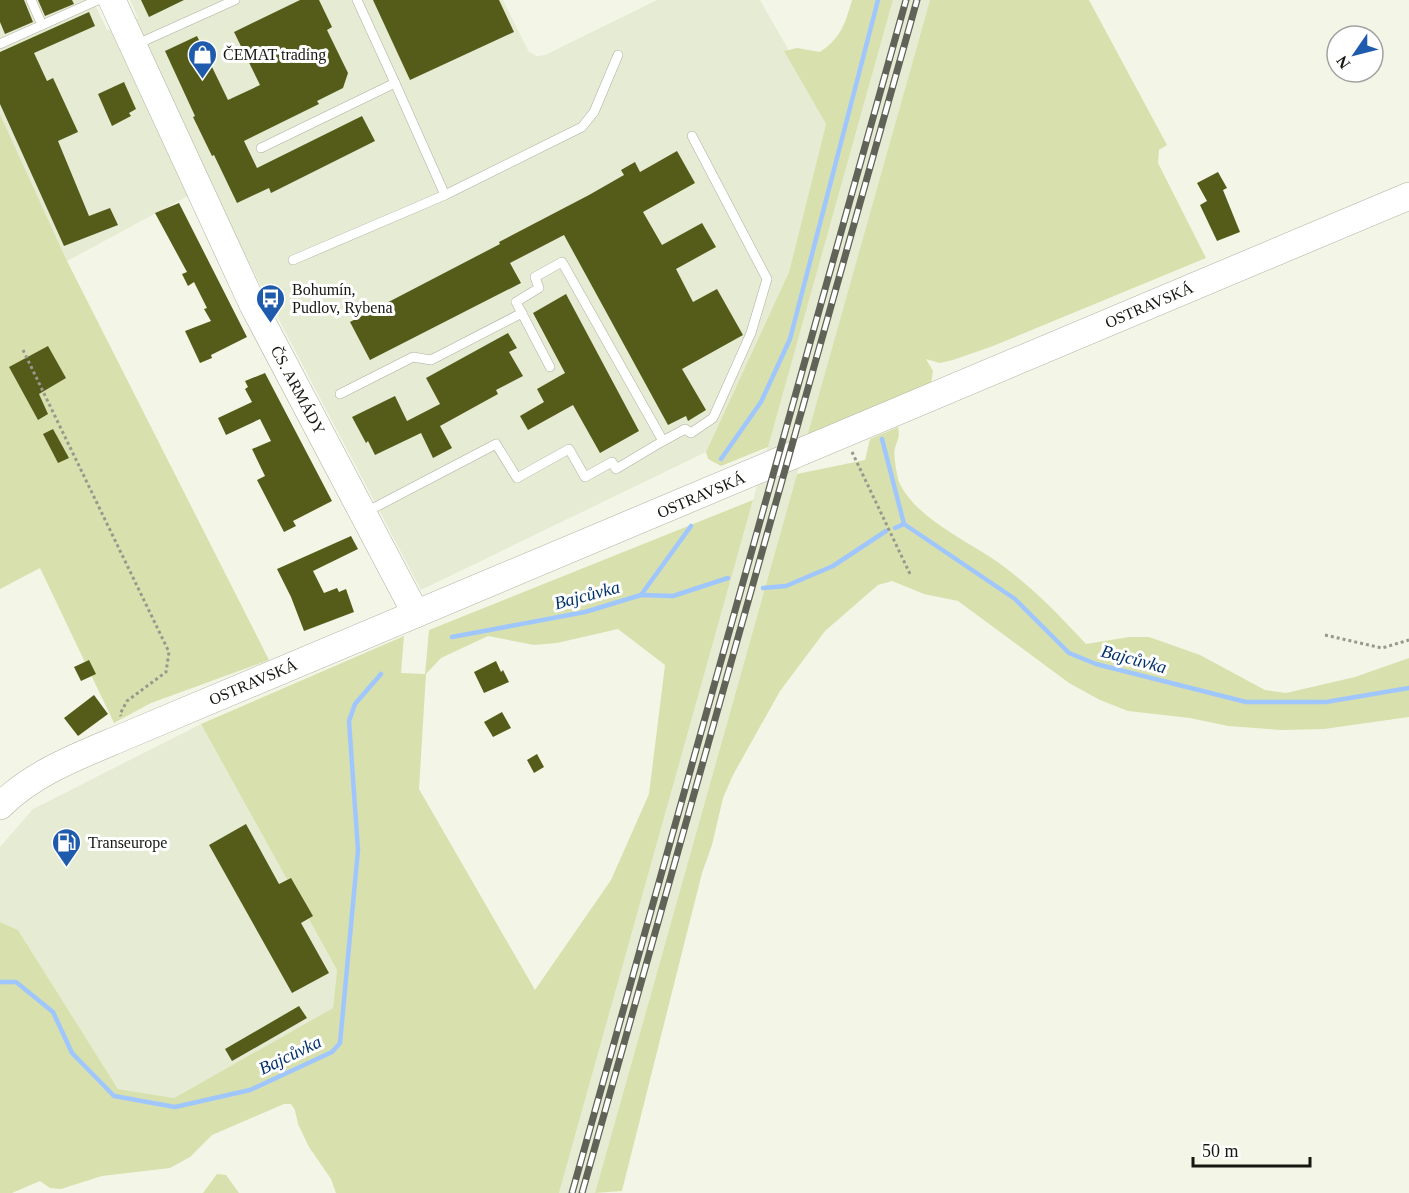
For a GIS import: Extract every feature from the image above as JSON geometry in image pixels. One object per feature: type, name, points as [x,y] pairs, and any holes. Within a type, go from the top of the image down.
[{"type":"main road","name":"ČS. ARMÁDY","points":[[112,0],[258,314],[416,614]]},
{"type":"main road","name":"OSTRAVSKÁ","points":[[0,806],[10,796],[50,770],[128,735],[1409,196]]},
{"type":"lane","points":[[31,0],[42,25]]},
{"type":"lane","points":[[0,44],[42,25],[81,3],[98,0]]},
{"type":"lane","points":[[132,46],[235,0]]},
{"type":"lane","points":[[357,0],[445,195]]},
{"type":"lane","points":[[292,260],[445,195],[582,127],[594,112],[618,55]]},
{"type":"lane","points":[[261,148],[395,84]]},
{"type":"lane","points":[[363,514],[496,444],[517,478],[569,449],[585,477],[612,462],[616,469],[685,429],[691,433],[713,418],[751,333],[767,279],[692,136]]},
{"type":"lane","points":[[550,367],[516,302],[539,288],[535,277],[562,262],[663,441]]},
{"type":"lane","points":[[340,394],[413,357],[431,360],[522,313]]},
{"type":"path","points":[[23,350],[169,652],[166,672],[127,701],[120,714],[128,735]]},
{"type":"path","points":[[844,434],[911,576]]},
{"type":"path","points":[[1325,635],[1382,648],[1409,640]]},
{"type":"shaded area","points":[[0,0],[93,0],[107,30],[138,18],[130,0],[503,0],[529,52],[537,56],[545,55],[657,0],[760,0],[788,49],[785,52],[826,124],[789,272],[706,452],[421,590],[230,227],[210,184],[67,261],[0,114]]},
{"type":"shaded area","points":[[893,0],[930,0],[595,1193],[559,1193]]},
{"type":"shaded area","points":[[201,724],[337,970],[333,1008],[174,1098],[118,1089],[18,930],[0,922],[0,847],[33,809]]},
{"type":"green space","points":[[852,0],[893,0],[768,447],[721,466],[708,459],[706,452],[789,272],[826,124],[784,51],[797,48],[820,52],[827,47],[838,36]]},
{"type":"green space","points":[[930,0],[1089,0],[1167,145],[1159,150],[1158,163],[1206,258],[993,346],[940,363],[926,359],[933,371],[931,383],[807,437]]},
{"type":"green space","points":[[0,114],[67,261],[269,660],[151,703],[114,723],[40,568],[0,589]]},
{"type":"green space","points":[[898,427],[896,466],[899,481],[908,497],[931,519],[999,563],[1023,582],[1086,644],[1129,637],[1149,637],[1200,655],[1265,690],[1286,693],[1355,677],[1409,658],[1409,717],[1324,729],[1281,730],[1228,726],[1190,718],[1128,711],[1100,700],[1069,683],[958,601],[924,594],[892,581],[878,585],[825,631],[780,691],[733,775],[723,798],[712,845],[702,873],[622,1191],[595,1193],[797,474],[865,460],[870,439]]},
{"type":"green space","points":[[753,500],[559,1193],[336,1193],[331,1179],[309,1147],[298,1124],[295,1110],[291,1104],[284,1104],[212,1135],[190,1157],[170,1168],[102,1176],[61,1189],[50,1188],[40,1181],[12,1193],[0,1193],[0,922],[18,930],[118,1089],[174,1098],[333,1008],[337,970],[201,724],[404,636],[401,673],[425,674],[429,630]],"holes":[[[618,629],[665,665],[649,794],[611,880],[535,990],[419,789],[426,674],[441,658],[488,636],[534,645],[557,643]]]},
{"type":"green space","points":[[217,1174],[226,1175],[239,1193],[203,1193]]},
{"type":"building","points":[[0,0],[24,0],[33,22],[5,34],[0,22]]},
{"type":"building","points":[[38,0],[72,0],[74,4],[45,16]]},
{"type":"building","points":[[141,0],[184,0],[149,17]]},
{"type":"building","points":[[300,0],[319,0],[332,27],[327,30],[348,73],[343,88],[317,101],[319,104],[244,141],[257,168],[362,116],[375,141],[271,193],[269,188],[237,203],[193,117],[195,116],[165,51],[197,36],[228,100],[260,85],[234,32]]},
{"type":"building","points":[[373,0],[499,0],[514,32],[410,80]]},
{"type":"building","points":[[89,12],[95,26],[34,53],[47,81],[53,78],[78,132],[58,141],[89,216],[110,208],[118,225],[64,246],[0,104],[0,52]]},
{"type":"building","points":[[124,82],[136,109],[129,113],[131,116],[112,126],[98,94]]},
{"type":"building","points":[[677,151],[695,183],[643,212],[662,245],[702,223],[716,247],[676,269],[693,302],[717,289],[743,335],[682,369],[706,410],[688,421],[686,416],[668,425],[564,235],[510,263],[521,283],[370,360],[350,322],[589,195],[624,175],[621,170],[635,162],[640,172]]},
{"type":"building","points":[[1218,172],[1227,188],[1223,190],[1240,232],[1217,241],[1200,205],[1207,201],[1197,183]]},
{"type":"building","points":[[179,203],[247,337],[200,363],[185,331],[211,321],[194,282],[188,286],[182,274],[187,272],[155,213]]},
{"type":"building","points":[[566,294],[639,431],[600,453],[573,405],[528,430],[520,416],[544,402],[537,389],[565,373],[533,313]]},
{"type":"building","points":[[508,333],[517,348],[509,352],[523,376],[496,390],[498,394],[440,426],[452,448],[433,458],[421,433],[375,455],[352,417],[395,396],[407,421],[440,404],[426,378]]},
{"type":"building","points":[[48,346],[66,378],[39,394],[48,414],[38,420],[9,367]]},
{"type":"building","points":[[265,373],[332,501],[293,521],[296,526],[284,532],[257,480],[265,476],[252,449],[271,441],[260,419],[226,435],[218,418],[252,402],[245,389],[248,387],[245,381]]},
{"type":"building","points":[[53,429],[69,458],[58,463],[43,434]]},
{"type":"building","points":[[351,536],[358,549],[313,571],[324,593],[337,588],[339,592],[346,589],[354,612],[304,631],[277,569]]},
{"type":"building","points":[[89,660],[96,674],[81,681],[74,667]]},
{"type":"building","points":[[496,661],[509,682],[484,693],[474,672]]},
{"type":"building","points":[[94,695],[108,714],[78,736],[64,718]]},
{"type":"building","points":[[502,712],[511,728],[493,737],[484,722]]},
{"type":"building","points":[[537,754],[544,767],[534,773],[527,760]]},
{"type":"building","points":[[246,824],[279,884],[291,878],[313,916],[301,923],[329,973],[292,993],[209,845]]},
{"type":"building","points":[[299,1006],[307,1018],[232,1061],[225,1049]]},
{"type":"waterway","points":[[721,459],[761,402],[790,339],[878,0]]},
{"type":"waterway","points":[[882,439],[904,524]]},
{"type":"waterway","name":"Bajcůvka","points":[[895,528],[904,524],[1015,599],[1069,653],[1096,664],[1246,702],[1326,702],[1409,688]]},
{"type":"waterway","points":[[641,595],[691,526]]},
{"type":"waterway","name":"Bajcůvka","points":[[763,588],[786,586],[833,566],[886,531]]},
{"type":"waterway","name":"Bajcůvka","points":[[452,637],[585,612],[641,595],[673,596],[728,578]]},
{"type":"waterway","name":"Bajcůvka","points":[[0,982],[16,982],[53,1012],[72,1053],[114,1096],[175,1107],[250,1090],[332,1052],[340,1043],[358,850],[349,721],[355,704],[381,674]]},
{"type":"railway","points":[[572,1193],[906,0]]},
{"type":"railway","points":[[582,1193],[917,0]]},
{"type":"place","name":"ČEMAT trading","points":[[202,80]]},
{"type":"place","name":"Bohumín, Pudlov, Rybena","points":[[271,324]]},
{"type":"place","name":"Transeurope","points":[[67,868]]}]
